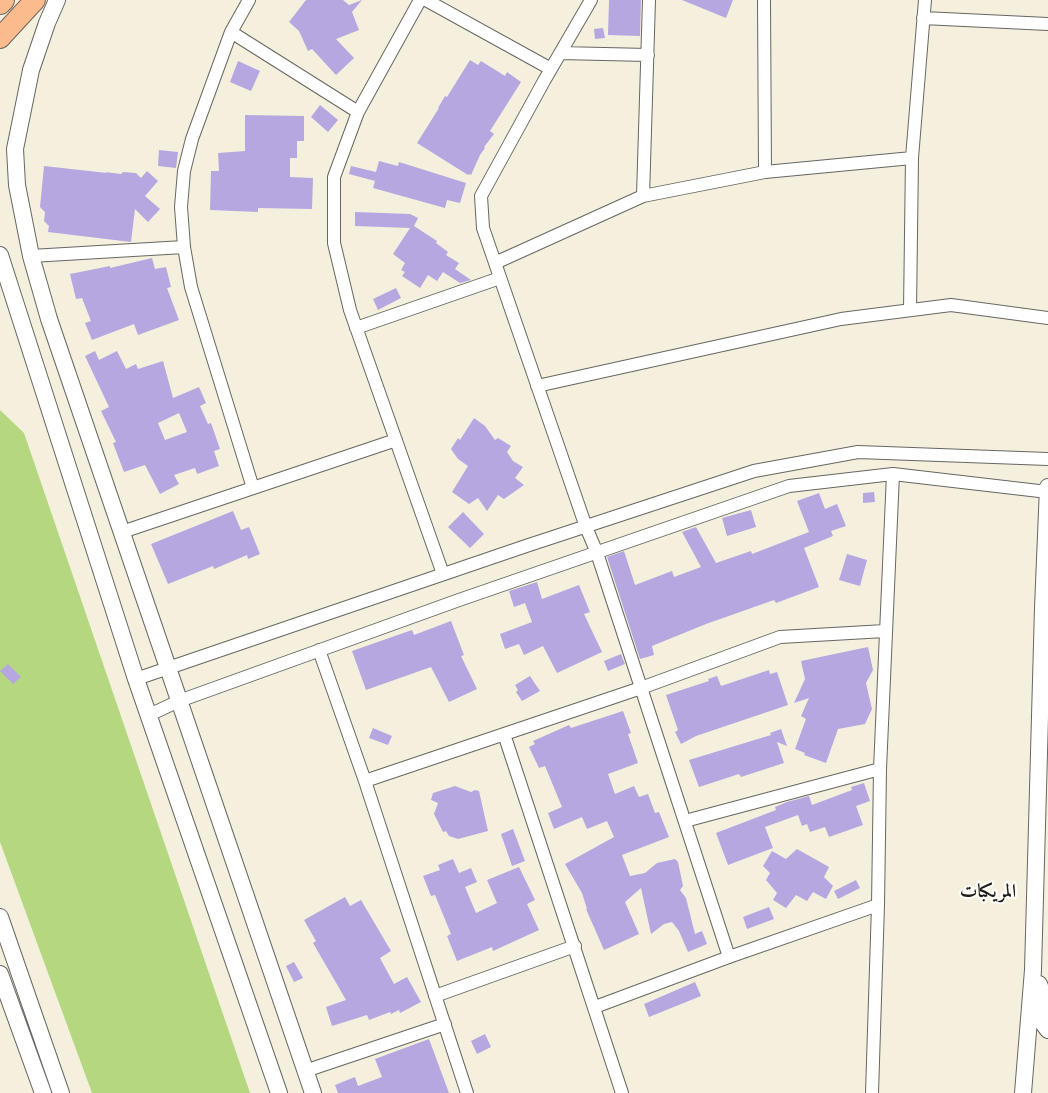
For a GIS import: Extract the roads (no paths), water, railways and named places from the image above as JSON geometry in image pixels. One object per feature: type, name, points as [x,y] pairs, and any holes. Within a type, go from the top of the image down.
[{"type":"highway","points":[[0,3],[3,0]]},
{"type":"main road","points":[[0,38],[35,0]]},
{"type":"street","points":[[57,0],[30,70],[15,149],[17,185],[31,256],[49,319],[313,1093]]},
{"type":"street","points":[[249,0],[231,32],[192,139],[184,172],[181,207],[184,248],[191,287],[253,488]]},
{"type":"street","points":[[420,0],[358,112],[334,177],[334,243],[350,310],[443,574]]},
{"type":"street","points":[[426,0],[551,69]]},
{"type":"street","points":[[591,0],[482,196],[483,228],[597,553],[729,957]]},
{"type":"street","points":[[643,196],[650,0]]},
{"type":"street","points":[[764,0],[765,172]]},
{"type":"street","points":[[910,310],[912,158],[925,0]]},
{"type":"street","points":[[923,18],[1048,24]]},
{"type":"street","points":[[231,32],[358,112]]},
{"type":"street","points":[[560,53],[648,55]]},
{"type":"street","points":[[495,263],[643,196],[765,172],[912,158]]},
{"type":"street","points":[[31,256],[184,248]]},
{"type":"street","points":[[0,254],[136,679],[279,1093]]},
{"type":"street","points":[[356,328],[500,278]]},
{"type":"street","points":[[537,386],[840,319],[951,305],[1048,318]]},
{"type":"street","points":[[122,532],[396,440]]},
{"type":"street","points":[[136,679],[443,574],[754,471],[858,452],[1048,459]]},
{"type":"street","points":[[149,715],[180,701],[319,650],[789,486],[892,474],[1048,492]]},
{"type":"street","points":[[872,1093],[880,769],[892,474]]},
{"type":"street","points":[[1023,1093],[1033,970],[1048,487]]},
{"type":"street","points":[[365,781],[642,688],[780,637],[885,630]]},
{"type":"street","points":[[319,650],[365,781],[467,1093]]},
{"type":"street","points":[[504,734],[622,1093]]},
{"type":"street","points":[[685,821],[880,769]]},
{"type":"street","points":[[595,1008],[729,957],[878,905]]},
{"type":"street","points":[[0,917],[61,1093]]},
{"type":"street","points":[[435,996],[575,946]]},
{"type":"street","points":[[1033,970],[1041,989],[1042,1022],[1048,1030]]},
{"type":"street","points":[[0,974],[43,1093]]},
{"type":"street","points":[[305,1071],[445,1024]]},
{"type":"district","name":"المريكبات","points":[[988,892]]}]
